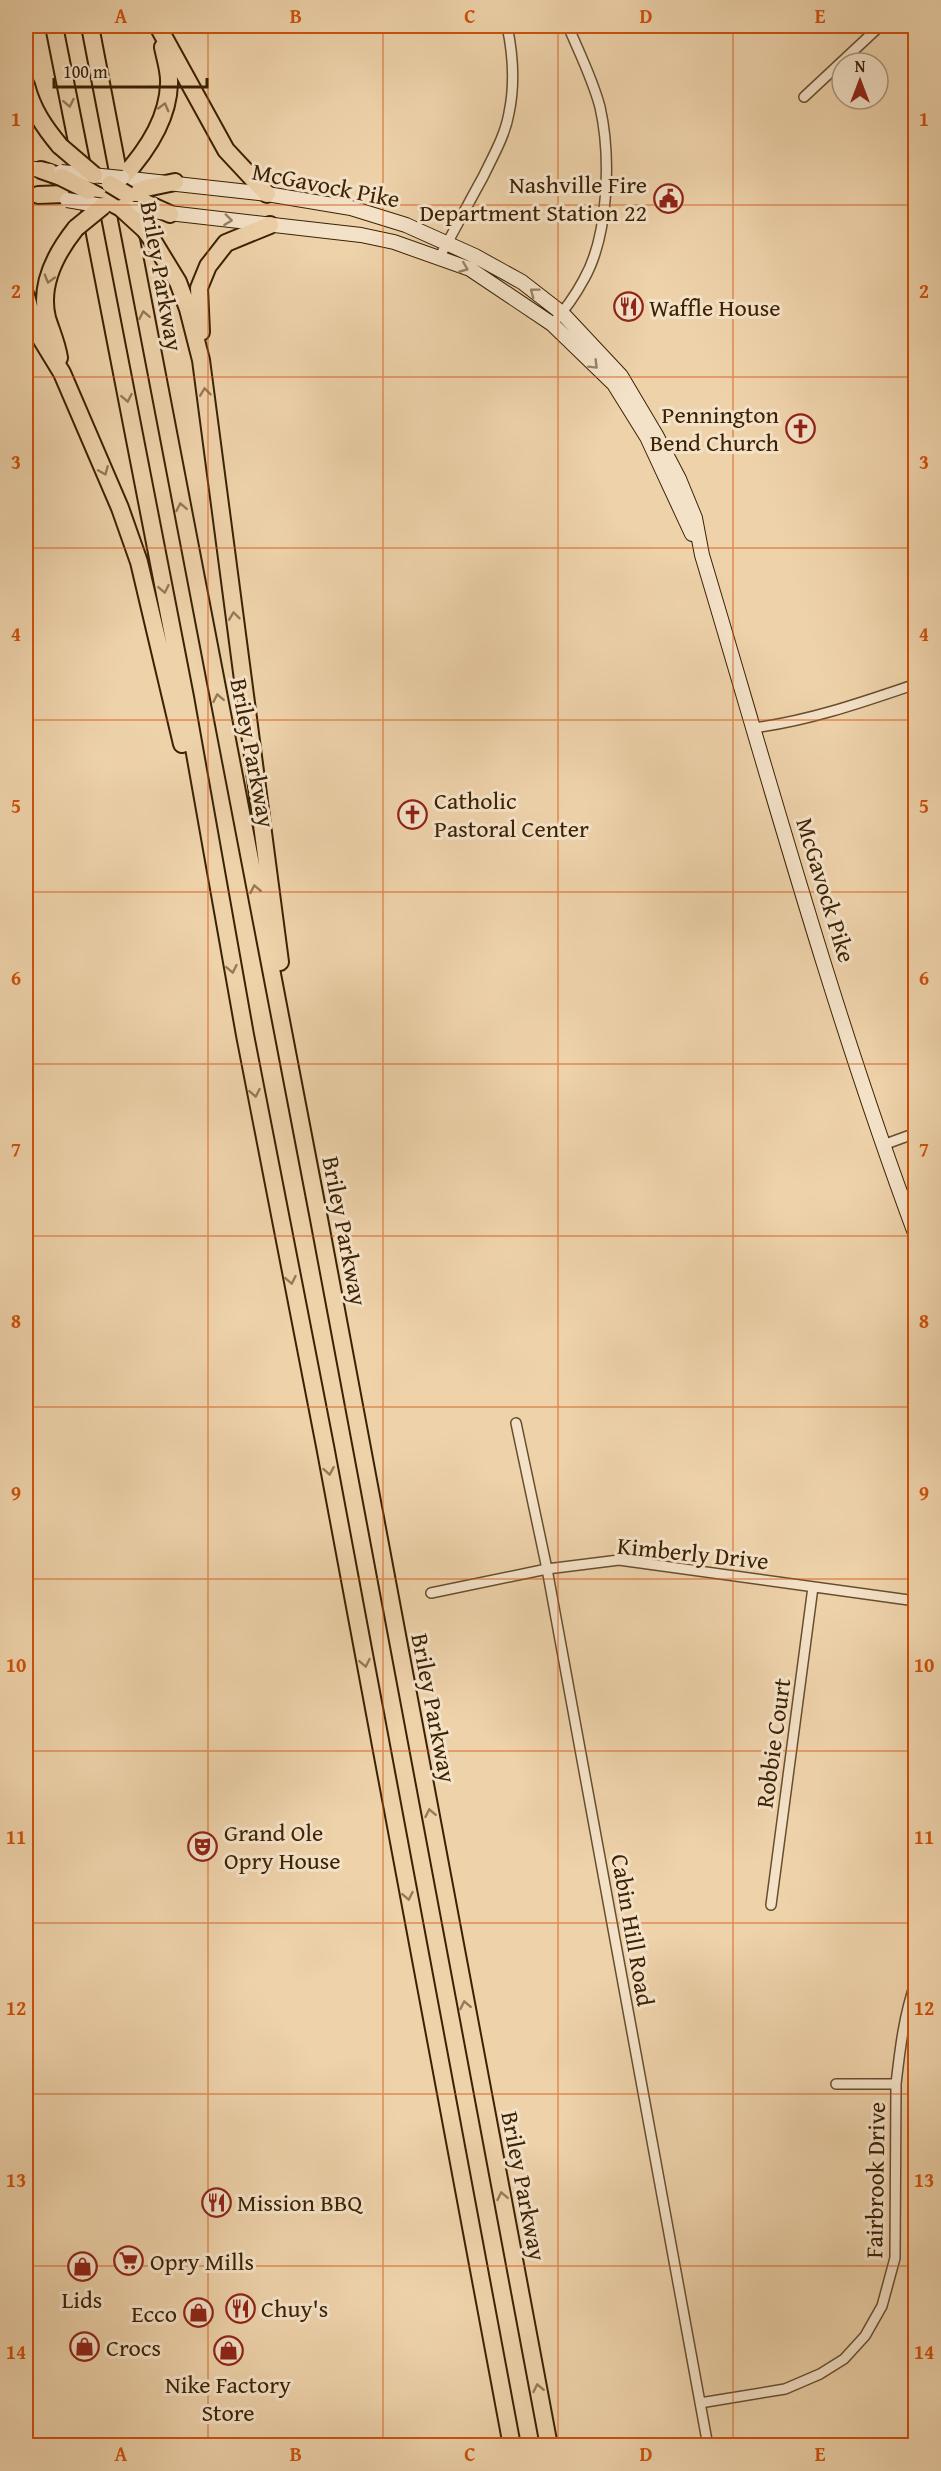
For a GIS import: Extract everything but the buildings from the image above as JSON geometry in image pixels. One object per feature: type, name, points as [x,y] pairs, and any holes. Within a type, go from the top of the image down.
[{"type":"highway","points":[[54,26],[106,283],[280,1222],[327,1458],[512,2445]]},
{"type":"highway","name":"Briley Parkway","points":[[90,26],[310,1174],[549,2445]]},
{"type":"highway","points":[[32,194],[64,186],[116,181],[139,159],[152,141],[169,83],[159,28]]},
{"type":"highway","points":[[159,28],[226,150],[267,194]]},
{"type":"highway","points":[[26,85],[30,101],[42,125],[92,183],[145,230],[153,241],[178,282],[188,309],[201,360]]},
{"type":"highway","points":[[33,169],[64,186]]},
{"type":"highway","points":[[116,181],[116,203]]},
{"type":"highway","points":[[62,373],[44,295],[55,258],[76,228],[116,203],[147,196],[175,183]]},
{"type":"highway","points":[[147,196],[170,214]]},
{"type":"highway","points":[[270,225],[226,243],[208,266],[199,288],[201,360],[268,879],[310,1174]]},
{"type":"highway","points":[[26,296],[30,320],[62,373],[120,508],[140,562],[222,911]]},
{"type":"main road","points":[[116,181],[147,196]]},
{"type":"main road","name":"McGavock Pike","points":[[175,183],[267,194],[351,208],[406,225],[447,243],[522,282],[562,313],[621,376],[656,435],[695,518],[702,555],[785,837],[883,1145],[915,1236]]},
{"type":"main road","points":[[64,186],[116,203]]},
{"type":"main road","name":"McGavock Pike","points":[[170,214],[362,235],[394,242],[470,269],[493,283],[552,324],[614,384],[646,437],[702,555]]},
{"type":"street","points":[[439,258],[458,228],[502,138],[513,88],[513,58],[507,26]]},
{"type":"street","points":[[552,324],[584,280],[598,239],[604,197],[607,143],[599,105],[568,26]]},
{"type":"street","points":[[804,97],[880,26]]},
{"type":"street","points":[[753,728],[778,725],[915,684]]},
{"type":"street","points":[[883,1145],[915,1133]]},
{"type":"street","name":"Cabin Hill Road","points":[[516,1423],[546,1569],[708,2445]]},
{"type":"street","name":"Kimberly Drive","points":[[431,1593],[546,1569],[619,1560],[915,1601]]},
{"type":"street","name":"Robbie Court","points":[[771,1905],[813,1587]]},
{"type":"street","name":"Fairbrook Drive","points":[[700,2403],[785,2389],[820,2374],[844,2359],[865,2336],[882,2306],[895,2258],[896,2084],[905,2017],[915,1981]]},
{"type":"street","points":[[836,2084],[896,2084]]},
{"type":"place","name":"Nashville Fire Department Station 22","points":[[668,198]]},
{"type":"place","name":"Waffle House","points":[[628,307]]},
{"type":"place","name":"Pennington Bend Church","points":[[800,428]]},
{"type":"place","name":"Catholic Pastoral Center","points":[[413,814]]},
{"type":"place","name":"Grand Ole Opry House","points":[[203,1846]]},
{"type":"place","name":"Mission BBQ","points":[[216,2202]]},
{"type":"place","name":"Opry Mills","points":[[129,2261]]},
{"type":"place","name":"Lids","points":[[82,2266]]},
{"type":"place","name":"Chuy's","points":[[240,2308]]},
{"type":"place","name":"Ecco","points":[[198,2313]]},
{"type":"place","name":"Crocs","points":[[85,2347]]},
{"type":"place","name":"Nike Factory Store","points":[[228,2351]]}]
